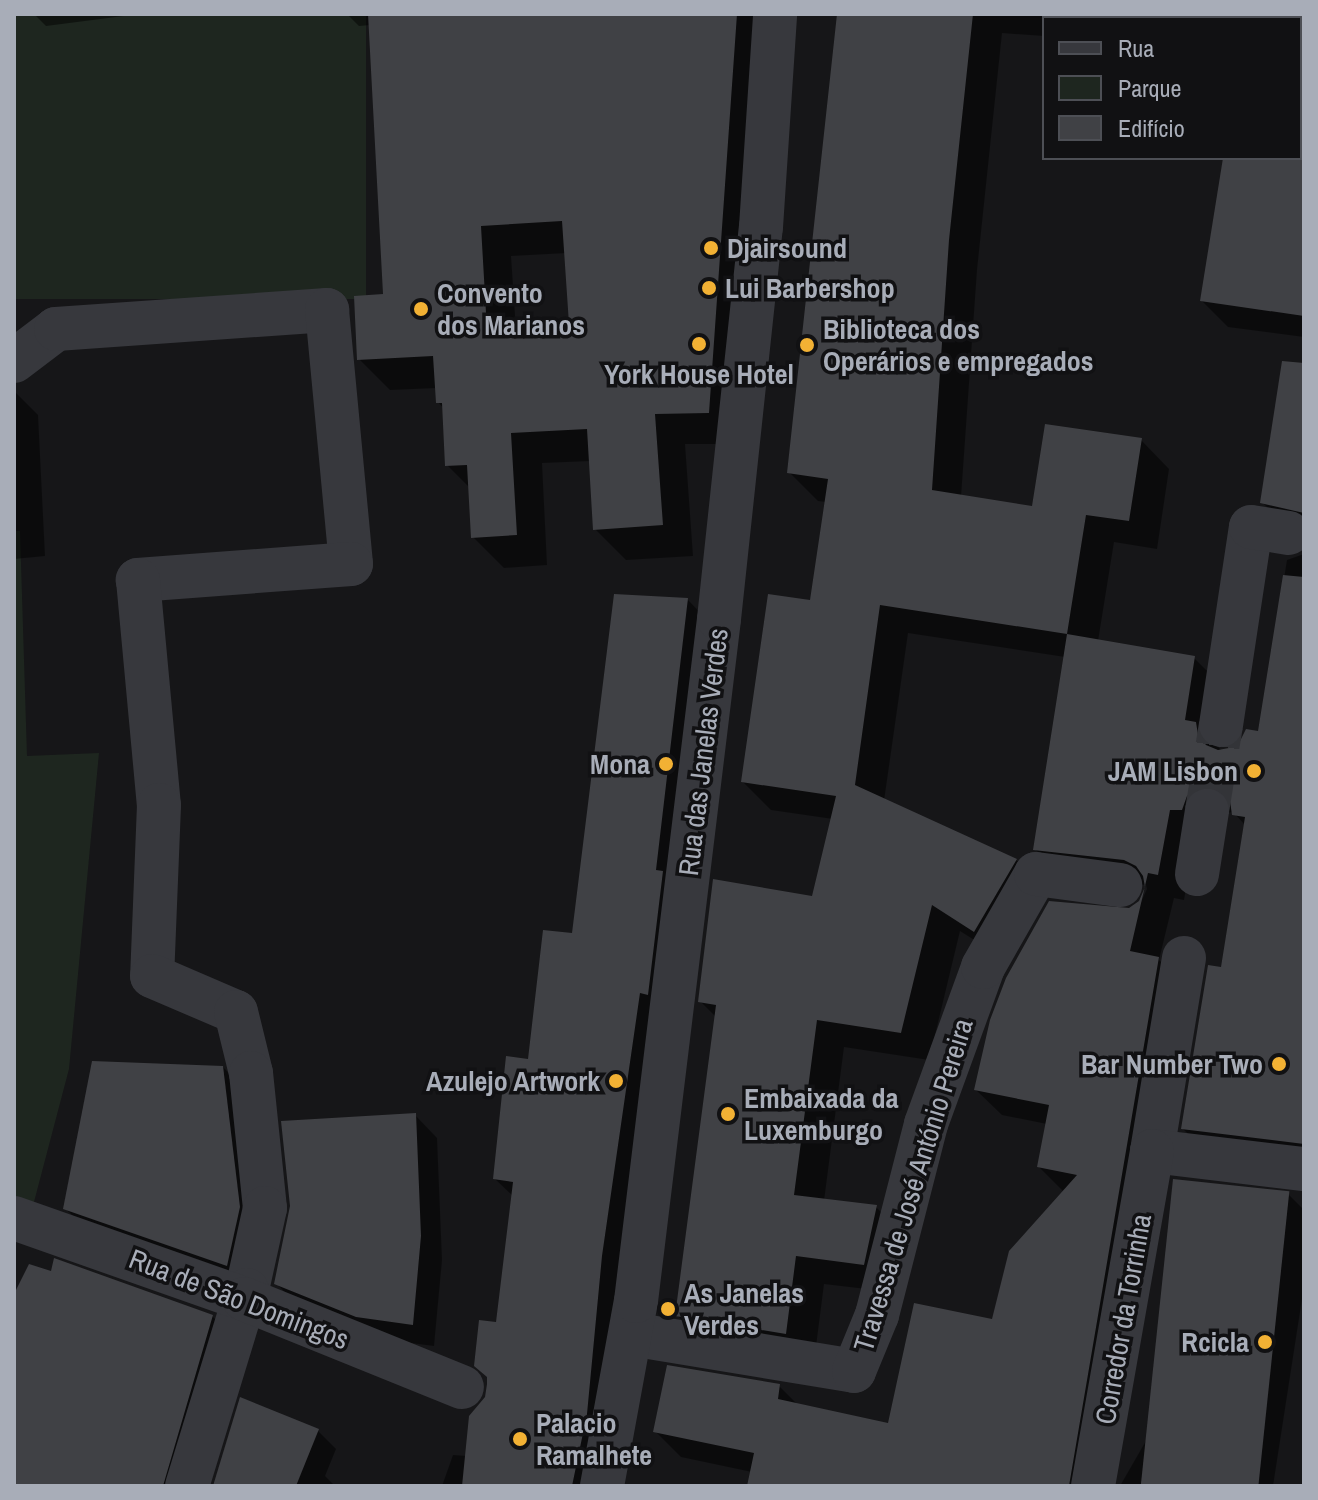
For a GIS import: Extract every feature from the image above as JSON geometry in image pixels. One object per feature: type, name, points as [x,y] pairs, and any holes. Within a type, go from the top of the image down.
[{"type":"street","name":"Rua das Janelas Verdes","points":[[602,1486],[631,1334],[721,604],[761,227],[775,14]]},
{"type":"street","points":[[14,361],[56,329],[327,310],[351,564],[138,580],[159,805],[152,976],[236,1012],[251,1073],[265,1208],[244,1299],[187,1486]]},
{"type":"street","points":[[1221,725],[1251,527],[1289,533]]},
{"type":"street","points":[[1197,874],[1207,811]]},
{"type":"street","name":"Travessa de José António Pereira","points":[[631,1334],[854,1371],[877,1315],[926,1124],[983,967],[1036,874],[1120,885]]},
{"type":"street","points":[[1184,958],[1152,1151],[1304,1169]]},
{"type":"street","name":"Corredor da Torrinha","points":[[1093,1486],[1152,1151]]},
{"type":"street","name":"Rua de São Domingos","points":[[14,1218],[244,1299],[462,1387]]},
{"type":"green space","points":[[14,14],[366,14],[366,299],[14,299]]},
{"type":"green space","points":[[14,531],[20,531],[27,756],[99,753],[69,1069],[34,1202],[14,1198]]},
{"type":"building","name":"Convento dos Marianos","points":[[368,14],[737,14],[709,413],[655,414],[663,525],[593,530],[587,429],[511,433],[517,535],[471,538],[467,465],[445,466],[442,403],[436,403],[433,356],[357,360],[354,296],[383,294]],"holes":[[[562,221],[569,324],[487,330],[481,226]]]},
{"type":"building","points":[[837,14],[973,14],[949,240],[932,490],[1032,506],[1045,424],[1142,438],[1129,521],[1086,515],[1067,634],[880,605],[855,785],[1017,859],[974,932],[932,905],[901,1033],[817,1020],[794,1195],[877,1205],[864,1265],[796,1256],[786,1334],[675,1316],[716,1005],[698,1002],[713,879],[812,896],[836,796],[741,782],[768,594],[810,600],[828,479],[787,473]]},
{"type":"building","points":[[1304,158],[1304,316],[1200,301],[1223,160]]},
{"type":"building","points":[[1282,361],[1304,363],[1304,513],[1260,503]]},
{"type":"building","points":[[1283,575],[1304,577],[1304,1144],[1181,1129],[1208,965],[1221,967],[1245,817],[1232,815],[1230,801],[1222,791],[1210,786],[1199,787],[1187,796],[1182,810],[1170,810],[1158,875],[1148,873],[1145,886],[1136,866],[1124,860],[1033,850],[1067,634],[1195,656],[1185,720],[1196,722],[1198,735],[1206,745],[1218,750],[1229,748],[1240,741],[1246,729],[1258,731]]},
{"type":"building","points":[[614,594],[688,598],[656,870],[663,871],[648,995],[640,993],[602,1256],[587,1414],[572,1486],[462,1486],[469,1416],[485,1397],[487,1384],[487,1377],[474,1366],[479,1320],[496,1322],[513,1182],[493,1179],[506,1056],[528,1059],[543,930],[572,933]]},
{"type":"building","points":[[1144,888],[1130,951],[1159,957],[1069,1486],[747,1486],[754,1453],[653,1432],[667,1365],[780,1384],[778,1399],[888,1423],[914,1303],[992,1319],[1009,1251],[1077,1175],[1037,1167],[1049,1105],[974,1090],[990,1020],[1006,978],[1049,901],[1129,908],[1139,901]]},
{"type":"building","points":[[92,1061],[223,1066],[240,1207],[227,1266],[63,1209]]},
{"type":"building","points":[[416,1113],[421,1236],[413,1325],[356,1317],[274,1284],[290,1206],[281,1121]]},
{"type":"building","points":[[1173,1179],[1289,1191],[1258,1486],[1141,1486]]},
{"type":"building","points":[[54,1258],[213,1315],[163,1486],[14,1486],[14,1294],[29,1264],[51,1271]]},
{"type":"building","points":[[240,1397],[319,1429],[296,1486],[213,1486]]},
{"type":"tunnel","points":[[1207,811],[1221,725]]},
{"type":"place","name":"Djairsound","points":[[711,248]]},
{"type":"place","name":"Lui Barbershop","points":[[709,288]]},
{"type":"place","name":"Convento dos Marianos","points":[[421,309]]},
{"type":"place","name":"York House Hotel","points":[[699,344]]},
{"type":"place","name":"Biblioteca dos Operários e empregados","points":[[807,345]]},
{"type":"place","name":"Mona","points":[[666,764]]},
{"type":"place","name":"JAM Lisbon","points":[[1254,771]]},
{"type":"place","name":"Bar Number Two","points":[[1279,1064]]},
{"type":"place","name":"Azulejo Artwork","points":[[616,1081]]},
{"type":"place","name":"Embaixada da Luxemburgo","points":[[728,1114]]},
{"type":"place","name":"As Janelas Verdes","points":[[668,1309]]},
{"type":"place","name":"Rcicla","points":[[1265,1342]]},
{"type":"place","name":"Palacio Ramalhete","points":[[520,1439]]}]
